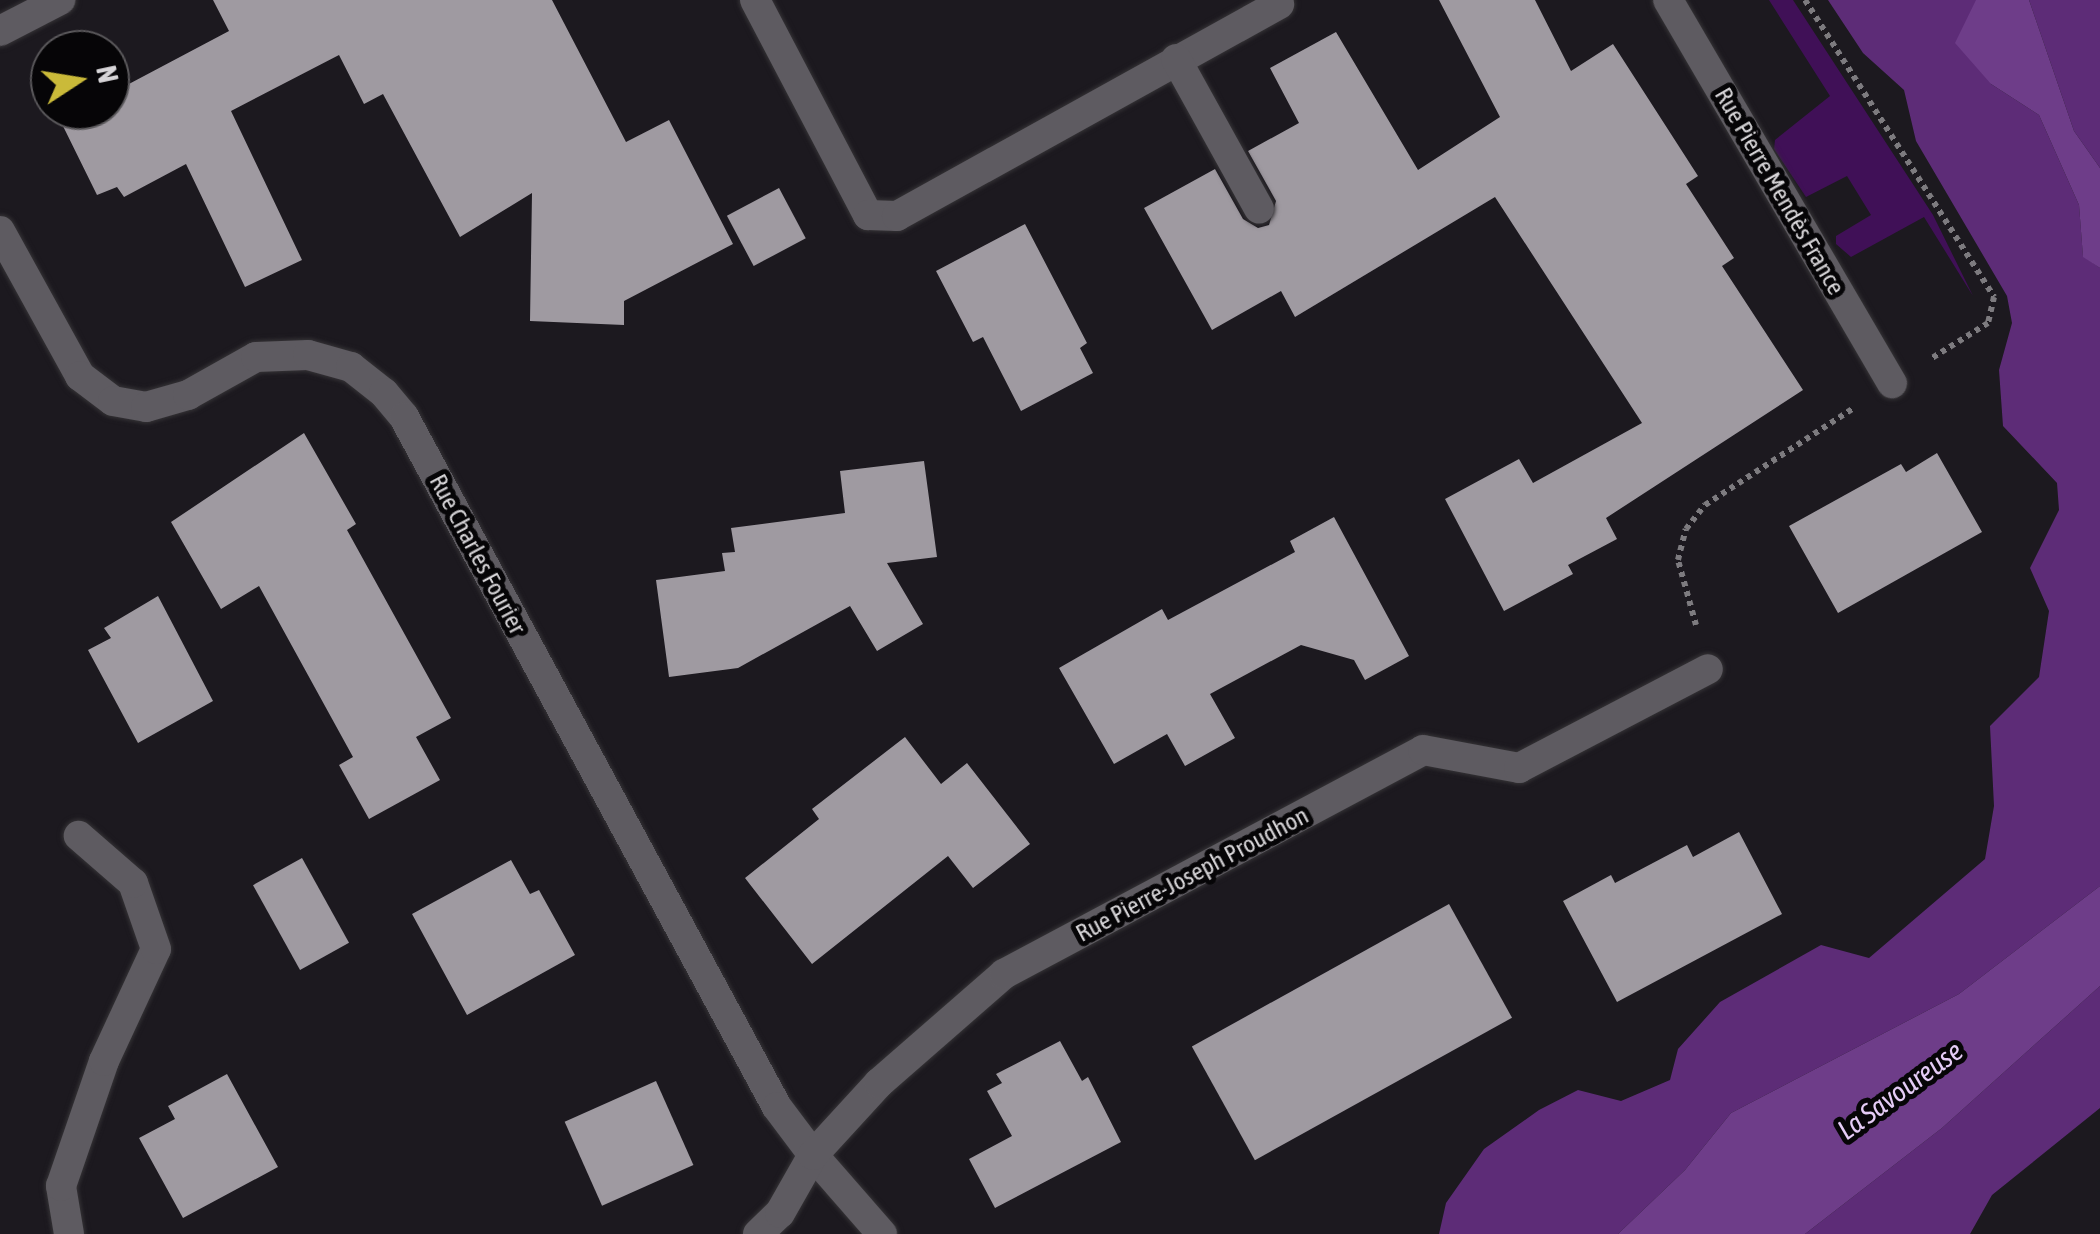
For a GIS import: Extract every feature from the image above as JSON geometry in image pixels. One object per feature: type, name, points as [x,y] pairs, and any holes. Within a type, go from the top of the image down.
[{"type":"street","points":[[0,31],[60,0]]},
{"type":"street","points":[[755,0],[868,216],[897,216],[1279,4]]},
{"type":"street","name":"Rue Pierre Mendès France","points":[[1668,0],[1892,383]]},
{"type":"street","points":[[1176,59],[1259,208]]},
{"type":"street","name":"Rue Charles Fourier","points":[[0,231],[80,376],[113,400],[146,408],[188,395],[256,357],[308,355],[351,367],[384,393],[404,416],[778,1107],[882,1234]]},
{"type":"street","name":"Rue Pierre-Joseph Proudhon","points":[[758,1234],[780,1214],[813,1154],[879,1083],[990,986],[1056,946],[1422,750],[1519,768],[1708,669]]},
{"type":"street","points":[[69,1234],[62,1186],[104,1061],[156,949],[133,884],[80,836]]},
{"type":"shaded area","points":[[1769,0],[1793,0],[1933,215],[1973,296],[1924,217],[1851,257],[1836,244],[1836,236],[1871,215],[1847,176],[1806,197],[1774,149],[1775,140],[1830,96]]},
{"type":"shaded area","points":[[1828,0],[1976,0],[1991,84],[2039,115],[2079,205],[2083,256],[2100,268],[2100,886],[1959,994],[1731,1113],[1685,1170],[1618,1234],[1439,1234],[1446,1203],[1484,1149],[1539,1110],[1578,1090],[1621,1101],[1670,1080],[1678,1049],[1720,1002],[1821,945],[1869,958],[1985,859],[1994,806],[1990,726],[2039,677],[2049,611],[2030,568],[2059,510],[2057,483],[2003,426],[1999,370],[2012,323],[2007,296],[1916,141],[1904,90],[1863,53]]},
{"type":"shaded area","points":[[2029,0],[2100,0],[2100,168],[2074,131]]},
{"type":"shaded area","points":[[2100,986],[2100,1108],[1992,1195],[1970,1234],[1805,1234],[1942,1128]]},
{"type":"water","points":[[1976,0],[2029,0],[2074,131],[2100,168],[2100,268],[2083,257],[2079,205],[2039,115],[1991,84],[1955,43]]},
{"type":"water","name":"La Savoureuse","points":[[2100,886],[2100,986],[1942,1128],[1805,1234],[1618,1234],[1685,1170],[1731,1113],[1959,994]]},
{"type":"building","points":[[213,0],[552,0],[626,142],[669,120],[733,244],[624,301],[624,325],[530,321],[532,193],[460,237],[383,94],[364,104],[339,55],[231,111],[302,260],[245,287],[186,164],[124,197],[117,187],[97,195],[65,130],[130,130],[130,83],[229,31]]},
{"type":"building","points":[[1439,0],[1535,0],[1571,71],[1613,44],[1698,176],[1686,184],[1734,258],[1722,266],[1803,390],[1606,518],[1617,539],[1568,565],[1573,574],[1504,611],[1445,499],[1519,459],[1533,483],[1642,423],[1495,197],[1295,317],[1281,291],[1212,330],[1144,208],[1215,169],[1243,219],[1258,228],[1269,225],[1276,201],[1248,151],[1299,123],[1270,68],[1336,32],[1418,170],[1500,117]]},
{"type":"building","points":[[779,188],[806,238],[754,266],[727,216]]},
{"type":"building","points":[[1025,224],[1087,343],[1080,348],[1093,373],[1021,411],[983,337],[973,342],[936,271]]},
{"type":"building","points":[[304,433],[356,524],[347,530],[451,718],[416,737],[440,780],[369,819],[339,765],[353,757],[259,586],[221,609],[171,522]]},
{"type":"building","points":[[1937,453],[1982,532],[1838,613],[1789,526],[1901,464],[1906,472]]},
{"type":"building","points":[[924,461],[937,557],[887,563],[923,624],[877,651],[850,606],[738,668],[669,677],[656,580],[725,571],[722,553],[735,552],[731,528],[845,513],[840,471]]},
{"type":"building","points":[[1334,517],[1409,656],[1365,680],[1354,660],[1301,645],[1210,694],[1235,738],[1185,766],[1167,734],[1114,764],[1059,668],[1162,609],[1168,620],[1295,552],[1290,541]]},
{"type":"building","points":[[158,596],[213,701],[138,743],[88,650],[111,638],[104,628]]},
{"type":"building","points":[[905,737],[941,784],[967,763],[1030,844],[973,888],[948,856],[812,964],[745,878],[819,819],[812,809]]},
{"type":"building","points":[[1739,832],[1782,914],[1617,1002],[1563,901],[1611,875],[1615,883],[1687,845],[1693,857]]},
{"type":"building","points":[[302,858],[349,943],[300,970],[253,885]]},
{"type":"building","points":[[511,860],[530,894],[539,890],[575,955],[467,1015],[412,914]]},
{"type":"building","points":[[1449,904],[1512,1018],[1255,1160],[1192,1047]]},
{"type":"building","points":[[1060,1041],[1082,1081],[1088,1077],[1121,1142],[995,1208],[969,1159],[1012,1136],[987,1091],[1002,1083],[996,1074]]},
{"type":"building","points":[[227,1074],[278,1167],[183,1218],[139,1138],[175,1119],[168,1106]]},
{"type":"building","points":[[656,1081],[693,1165],[602,1206],[565,1122]]}]
